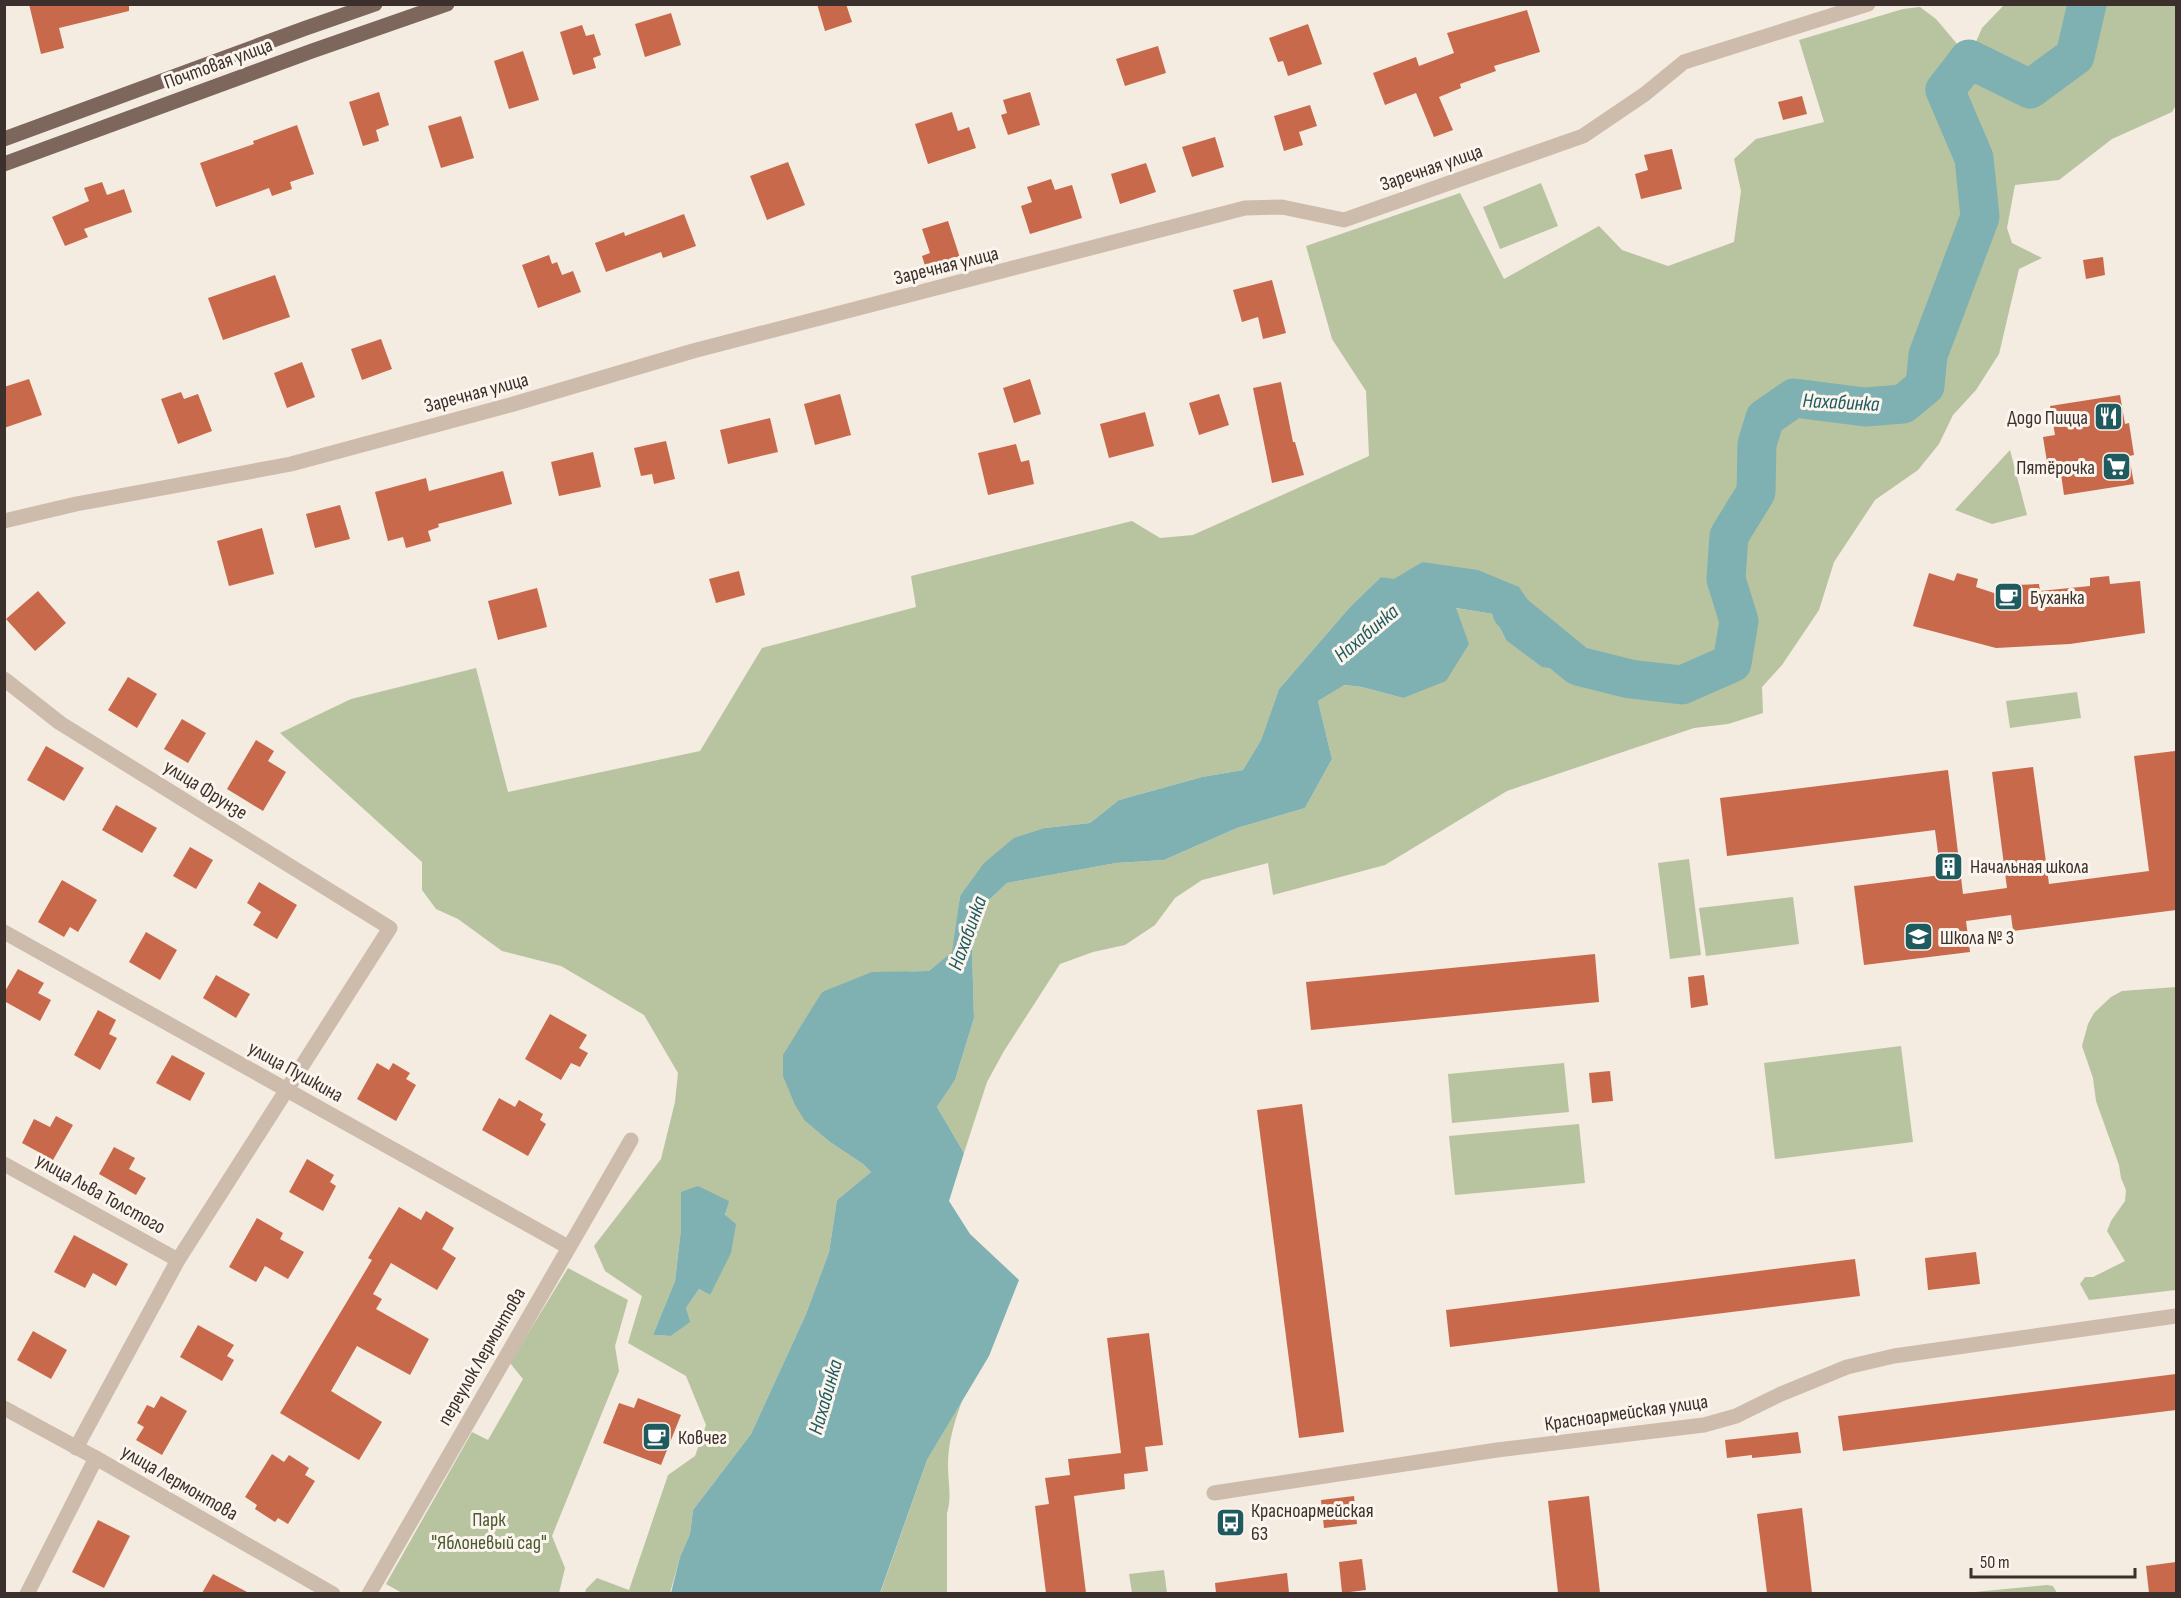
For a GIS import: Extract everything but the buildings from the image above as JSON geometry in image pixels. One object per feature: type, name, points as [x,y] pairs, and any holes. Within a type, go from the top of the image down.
[{"type":"main road","name":"Почтовая улица","points":[[4,139],[375,4]]},
{"type":"main road","name":"Почтовая улица","points":[[4,164],[447,4]]},
{"type":"street","name":"Заречная улица","points":[[4,521],[76,504],[291,464],[510,405],[693,351],[1245,208],[1282,207],[1344,220],[1583,136],[1646,94],[1684,62],[1868,4]]},
{"type":"street","name":"улица Фрунзе","points":[[4,679],[60,723],[390,928],[285,1089]]},
{"type":"street","name":"улица Пушкина","points":[[4,932],[568,1247]]},
{"type":"street","points":[[76,1448],[178,1260],[285,1089]]},
{"type":"street","name":"переулок Лермонтова","points":[[369,1593],[631,1140]]},
{"type":"street","name":"улица Льва Толстого","points":[[4,1164],[178,1260]]},
{"type":"street","name":"Красноармейская улица","points":[[1214,1493],[1497,1450],[1704,1425],[1736,1416],[1781,1394],[1847,1367],[1894,1356],[2176,1316]]},
{"type":"street","name":"улица Лермонтова","points":[[4,1408],[333,1593]]},
{"type":"street","points":[[27,1593],[96,1458]]},
{"type":"green space","points":[[2004,5],[2176,5],[2176,105],[2172,112],[2112,139],[2059,180],[2015,185],[2007,228],[2012,243],[2042,258],[2019,269],[1999,354],[1976,390],[1953,415],[1939,444],[1918,470],[1875,500],[1834,562],[1819,610],[1782,665],[1762,687],[1763,713],[1728,724],[1694,728],[1507,791],[1385,865],[1273,895],[1268,863],[1202,880],[1175,898],[1155,925],[1125,945],[1093,952],[1060,964],[1004,1051],[987,1082],[964,1153],[937,1107],[955,1080],[974,1018],[972,950],[989,900],[1007,883],[1116,863],[1164,860],[1237,828],[1305,808],[1332,759],[1318,701],[1343,685],[1362,687],[1403,698],[1455,608],[1493,614],[1506,640],[1549,632],[1422,562],[1394,580],[1381,577],[1350,607],[1279,689],[1261,740],[1243,770],[1202,777],[1119,800],[1090,823],[1045,828],[960,896],[953,952],[929,971],[912,971],[822,992],[809,1015],[805,1121],[871,1172],[837,1200],[829,1252],[806,1314],[751,1434],[693,1510],[690,1534],[680,1557],[670,1593],[585,1593],[597,1578],[629,1590],[668,1475],[695,1456],[706,1425],[686,1376],[628,1343],[642,1296],[605,1271],[594,1246],[661,1159],[675,1102],[678,1073],[644,1015],[561,966],[502,951],[458,919],[436,909],[422,890],[422,862],[280,733],[351,699],[476,668],[508,792],[700,751],[762,648],[916,607],[911,576],[1132,521],[1160,538],[1193,535],[1369,456],[1366,391],[1332,339],[1306,246],[1460,193],[1504,279],[1599,226],[1622,250],[1668,266],[1734,242],[1741,191],[1734,159],[1756,139],[1824,122],[1799,40],[1903,9],[1920,7],[1936,19],[1969,58],[1982,28]],"holes":[[[681,1192],[720,1197],[728,1201],[710,1295],[699,1289],[686,1308],[689,1322],[671,1336],[653,1335],[675,1281],[681,1229]]]},
{"type":"green space","points":[[1541,183],[1558,226],[1500,249],[1483,207]]},
{"type":"green space","points":[[2010,450],[2027,515],[1992,524],[1955,510]]},
{"type":"green space","points":[[2077,692],[2081,718],[2010,728],[2006,701]]},
{"type":"green space","points":[[1689,859],[1701,955],[1670,959],[1658,863]]},
{"type":"green space","points":[[1793,897],[1799,944],[1706,956],[1699,908]]},
{"type":"green space","points":[[2176,987],[2176,1290],[2089,1300],[2080,1284],[2085,1277],[2093,1277],[2125,1261],[2107,1231],[2125,1201],[2126,1190],[2096,1101],[2093,1078],[2082,1046],[2088,1024],[2094,1013],[2111,997],[2122,991]]},
{"type":"green space","points":[[1901,1046],[1913,1142],[1775,1159],[1764,1063]]},
{"type":"green space","points":[[1564,1063],[1569,1112],[1452,1123],[1448,1074]]},
{"type":"green space","points":[[1579,1124],[1585,1183],[1455,1195],[1449,1136]]},
{"type":"green space","name":"Парк \"Яблоневый сад\"","points":[[568,1268],[628,1300],[615,1346],[619,1371],[552,1536],[565,1568],[559,1593],[402,1593],[386,1584],[472,1432],[488,1440],[523,1379],[510,1363]]},
{"type":"green space","points":[[962,1401],[952,1433],[948,1457],[950,1496],[947,1513],[947,1593],[880,1594],[927,1460]]},
{"type":"green space","points":[[1164,1570],[1167,1593],[1132,1593],[1129,1574]]},
{"type":"green space","points":[[2053,1586],[2057,1593],[1964,1593]]},
{"type":"water","points":[[1422,562],[1478,570],[1519,587],[1549,632],[1558,669],[1542,667],[1506,640],[1493,614],[1456,608],[1469,644],[1446,681],[1403,698],[1362,687],[1344,685],[1318,701],[1332,759],[1305,808],[1237,828],[1164,860],[1116,863],[1007,883],[989,900],[972,950],[974,1018],[955,1080],[937,1107],[964,1153],[949,1201],[970,1234],[1019,1280],[989,1356],[927,1460],[880,1593],[671,1593],[680,1557],[690,1534],[693,1510],[751,1434],[806,1314],[829,1252],[837,1200],[871,1172],[805,1121],[795,1105],[783,1076],[783,1055],[822,992],[872,972],[929,971],[952,952],[960,896],[984,863],[1014,838],[1045,828],[1090,823],[1119,800],[1202,777],[1243,770],[1261,740],[1279,689],[1350,607],[1381,577],[1394,579]]},
{"type":"water","points":[[698,1186],[729,1201],[725,1215],[736,1224],[731,1253],[710,1295],[699,1289],[686,1308],[690,1322],[671,1336],[653,1335],[675,1281],[681,1229],[681,1192]]},
{"type":"waterway","name":"Нахабинка","points":[[1512,612],[1578,666],[1630,679],[1682,685],[1732,663],[1739,621],[1726,579],[1729,536],[1756,492],[1757,444],[1765,418],[1794,398],[1865,407],[1903,404],[1925,386],[1928,355],[1980,217],[1974,158],[1945,90],[1969,59],[2030,89],[2075,56],[2087,4]]},
{"type":"place","name":"Додо Пицца","points":[[2109,417]]},
{"type":"place","name":"Пятёрочка","points":[[2116,467]]},
{"type":"place","name":"Буханка","points":[[2009,597]]},
{"type":"place","name":"Начальная школа","points":[[1949,866]]},
{"type":"place","name":"Школа № 3","points":[[1919,937]]},
{"type":"place","name":"Ковчег","points":[[657,1437]]},
{"type":"place","name":"Красноармейская 63","points":[[1230,1522]]}]
